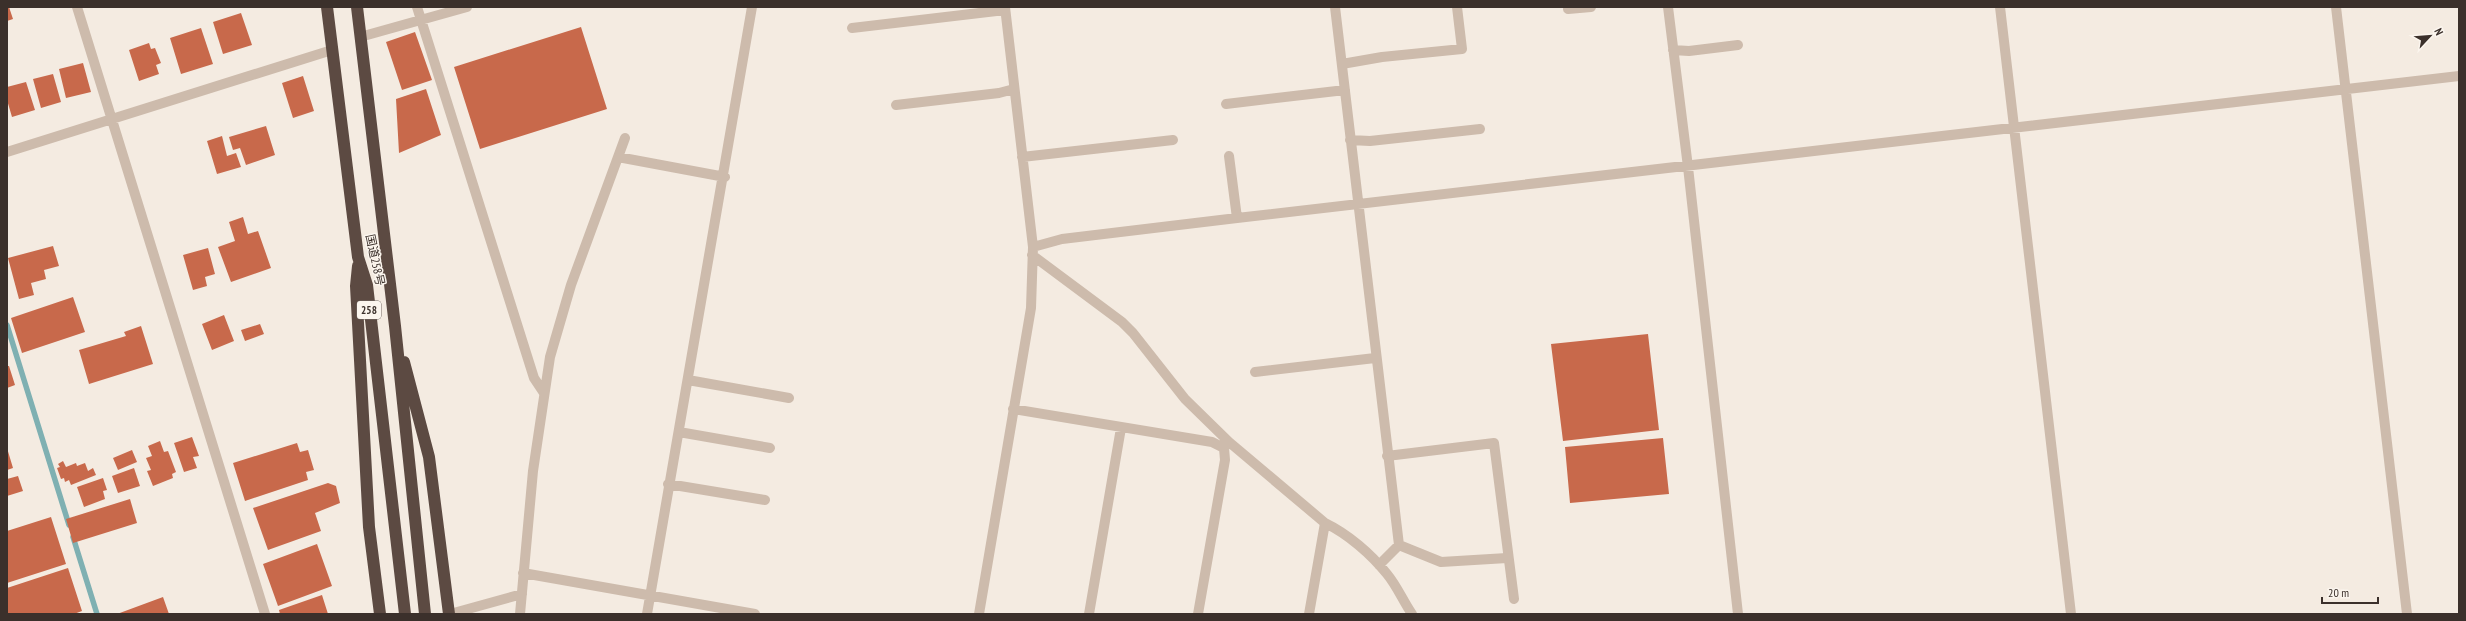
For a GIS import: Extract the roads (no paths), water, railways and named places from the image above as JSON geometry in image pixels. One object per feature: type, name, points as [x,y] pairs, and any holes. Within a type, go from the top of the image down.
[{"type":"highway","name":"国道258号","points":[[328,7],[358,257],[367,285],[405,614]]},
{"type":"highway","name":"国道258号","points":[[357,7],[395,326],[425,614]]},
{"type":"highway","name":"258","points":[[358,257],[356,286],[369,527],[380,614]]},
{"type":"highway","name":"258","points":[[395,326],[429,457],[449,614]]},
{"type":"street","points":[[77,7],[265,614]]},
{"type":"street","points":[[417,7],[534,378],[544,393]]},
{"type":"street","points":[[360,37],[467,7]]},
{"type":"street","points":[[647,614],[668,484],[679,432],[725,178],[752,7]]},
{"type":"street","points":[[1336,7],[1357,205],[1399,545]]},
{"type":"street","points":[[1342,64],[1382,57],[1462,49],[1457,7]]},
{"type":"street","points":[[1568,9],[1591,7]]},
{"type":"street","points":[[1668,7],[1688,167],[1738,614]]},
{"type":"street","points":[[2000,7],[2071,614]]},
{"type":"street","points":[[2336,7],[2407,614]]},
{"type":"street","points":[[852,28],[1005,8],[1032,251],[1031,308],[979,614]]},
{"type":"street","points":[[1673,50],[1689,51],[1738,45]]},
{"type":"street","points":[[7,152],[332,50]]},
{"type":"street","points":[[1032,251],[1062,239],[2459,76]]},
{"type":"street","points":[[896,105],[999,93],[1014,89]]},
{"type":"street","points":[[1226,104],[1345,90]]},
{"type":"street","points":[[1350,140],[1370,141],[1480,129]]},
{"type":"street","points":[[520,614],[533,471],[544,393],[558,327],[625,138]]},
{"type":"street","points":[[1022,157],[1173,140]]},
{"type":"street","points":[[1229,156],[1237,218]]},
{"type":"street","points":[[618,157],[725,178]]},
{"type":"street","points":[[1032,251],[1133,332],[1168,379],[1226,445],[1325,523],[1340,530],[1379,565],[1388,575],[1412,614]]},
{"type":"street","points":[[1255,372],[1375,358]]},
{"type":"street","points":[[688,380],[789,398]]},
{"type":"street","points":[[1013,410],[1226,445]]},
{"type":"street","points":[[1089,614],[1121,428]]},
{"type":"street","points":[[679,432],[770,448]]},
{"type":"street","points":[[1387,456],[1494,443],[1507,558],[1514,599]]},
{"type":"street","points":[[1198,614],[1226,460],[1226,445]]},
{"type":"street","points":[[668,484],[765,500]]},
{"type":"street","points":[[1309,614],[1325,523]]},
{"type":"street","points":[[1399,545],[1441,562],[1507,558]]},
{"type":"street","points":[[1379,565],[1399,545]]},
{"type":"street","points":[[523,573],[755,614]]},
{"type":"street","points":[[449,614],[522,594]]},
{"type":"waterway","points":[[7,325],[69,525]]},
{"type":"waterway","points":[[73,537],[97,614]]}]
